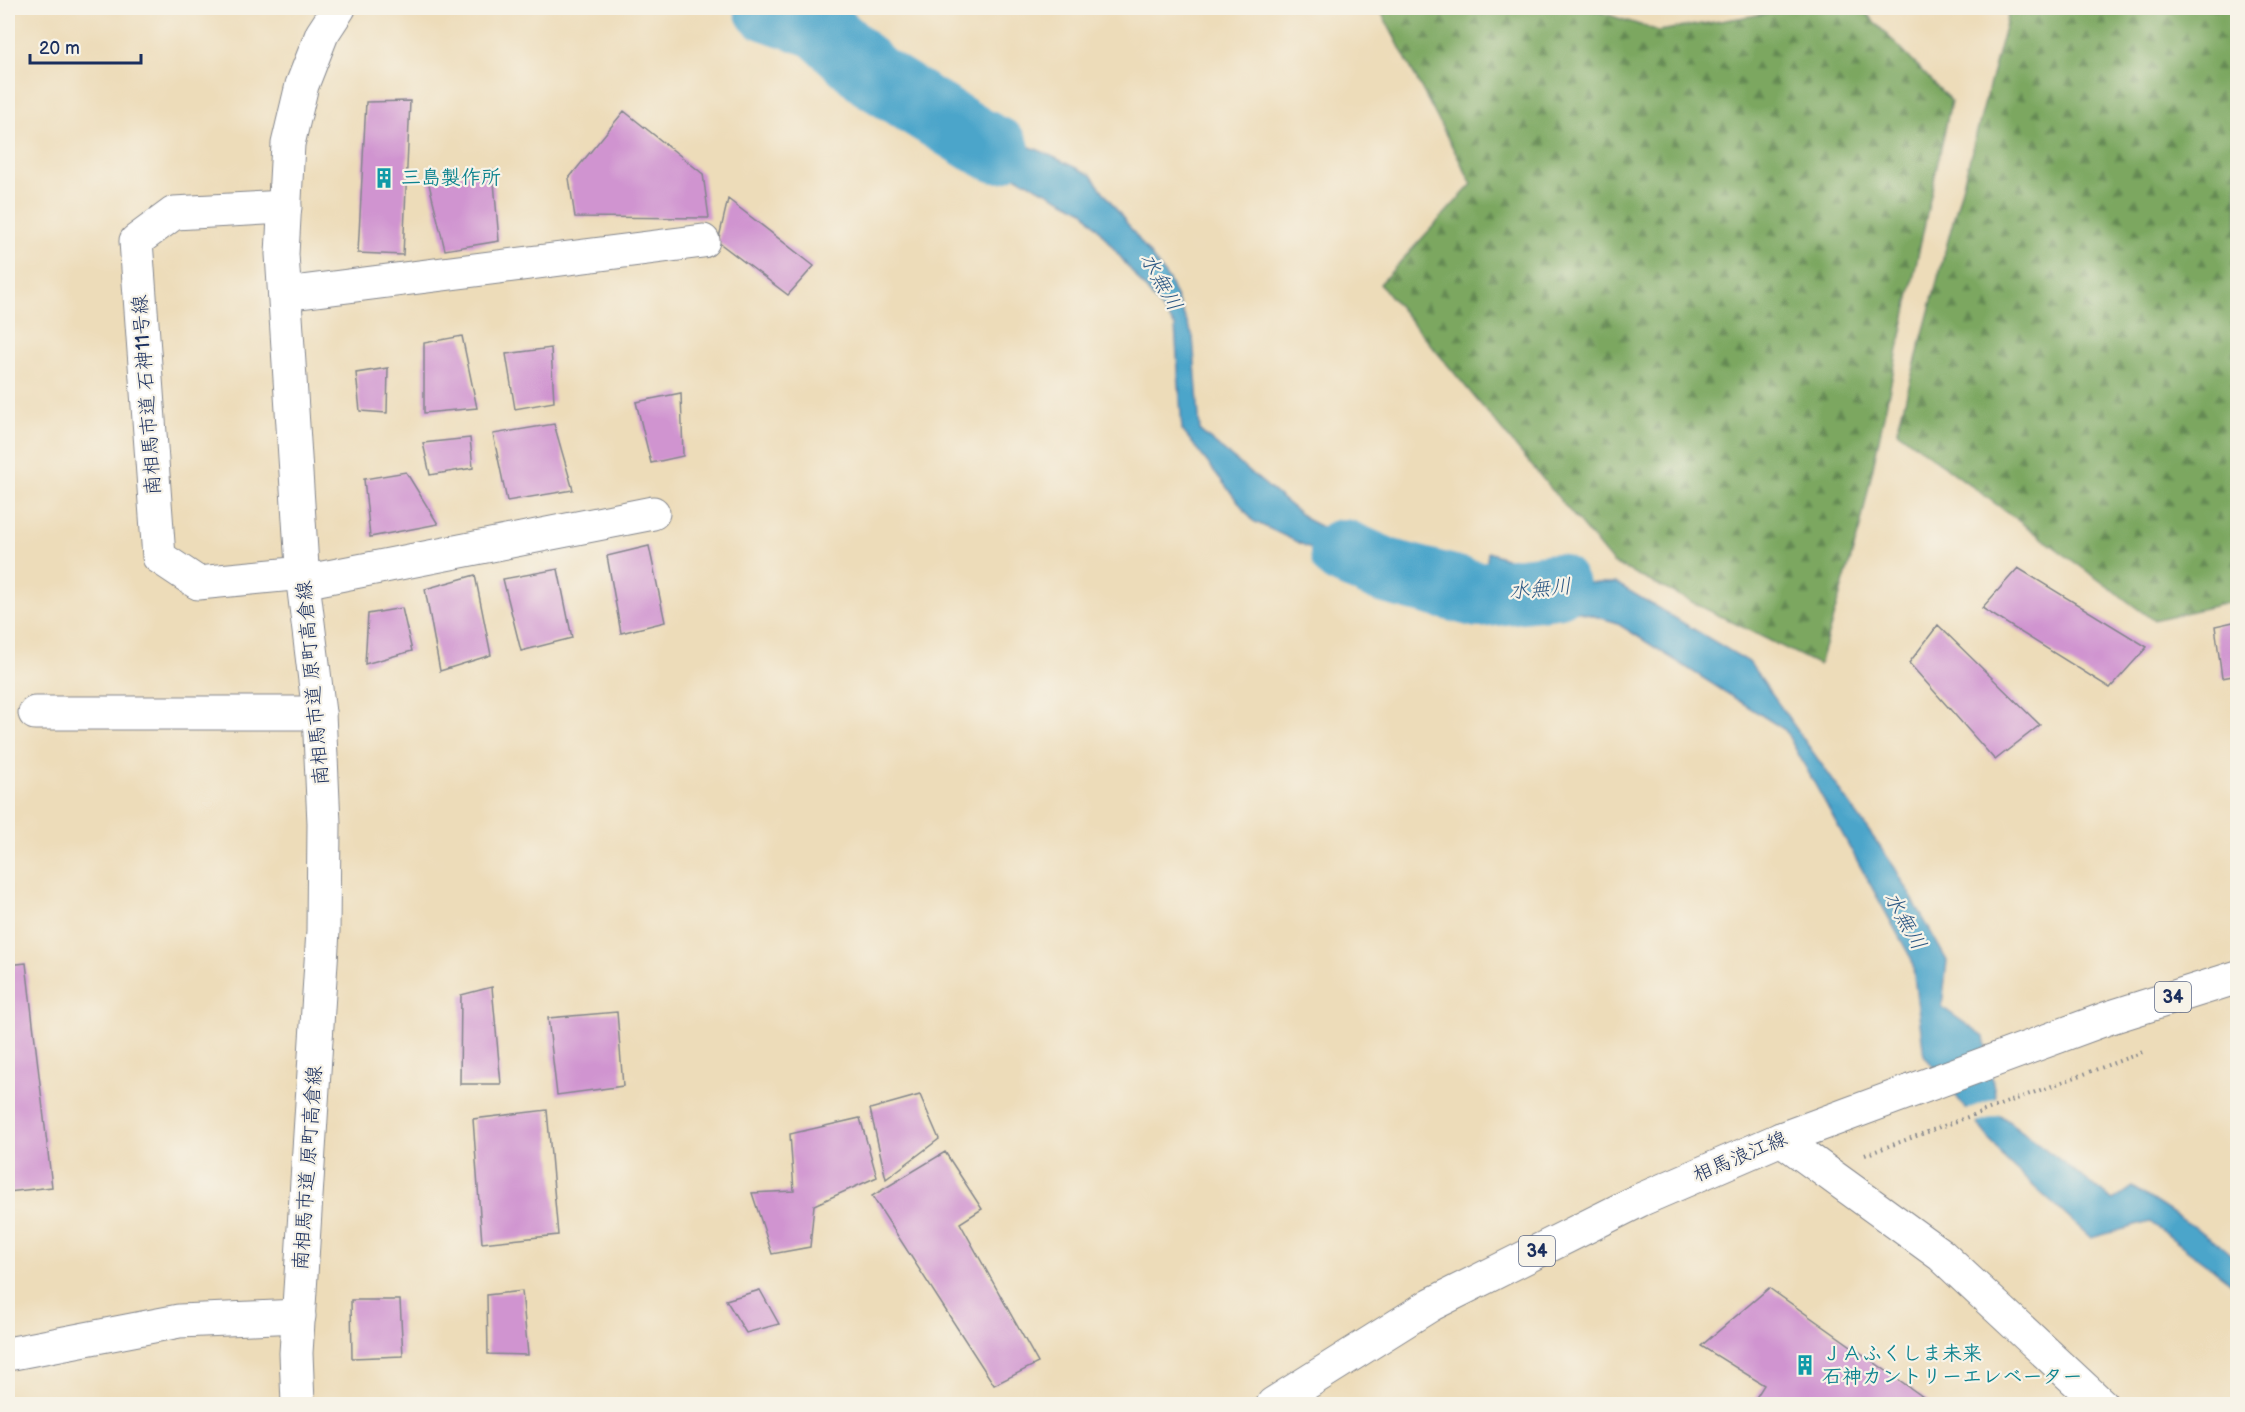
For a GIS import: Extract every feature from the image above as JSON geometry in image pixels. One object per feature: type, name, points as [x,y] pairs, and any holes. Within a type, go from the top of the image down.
[{"type":"street","name":"南相馬市道 原町高倉線","points":[[298,1404],[296,1353],[323,931],[324,823],[319,713],[303,577],[282,254],[288,144],[302,85],[322,34],[339,8]]},
{"type":"street","name":"南相馬市道 石神11号線","points":[[285,207],[174,213],[136,241],[159,557],[198,583],[303,577]]},
{"type":"street","points":[[285,294],[703,241]]},
{"type":"street","points":[[303,577],[653,513]]},
{"type":"street","points":[[34,713],[319,713]]},
{"type":"street","name":"相馬浪江線","points":[[1273,1404],[1432,1304],[1640,1200],[1815,1126],[2108,1018],[2238,977]]},
{"type":"street","points":[[1781,1139],[1941,1255],[2101,1404]]},
{"type":"street","points":[[13,1353],[179,1321],[298,1316]]},
{"type":"path","points":[[1858,1158],[2146,1051]]},
{"type":"green space","points":[[1379,8],[1587,8],[1659,31],[1800,8],[1861,8],[1951,101],[1860,528],[1819,665],[1613,563],[1380,284],[1472,184]]},
{"type":"green space","points":[[2010,8],[2237,8],[2237,601],[2153,620],[1897,431]]},
{"type":"water","points":[[741,8],[796,8],[862,37],[913,101],[1043,152],[1091,175],[1169,280],[1193,337],[1200,431],[1308,520],[1451,593],[1484,590],[1488,552],[1579,583],[1616,583],[1749,662],[1895,868],[1947,961],[1942,1007],[1984,1037],[1999,1114],[2113,1200],[2132,1187],[2214,1240],[2237,1260],[2237,1287],[2150,1222],[2091,1238],[2009,1164],[1924,1055],[1912,960],[1785,730],[1615,622],[1527,597],[1449,614],[1253,521],[1182,430],[1175,326],[1084,211],[956,146],[876,101],[825,45]]},
{"type":"pier","points":[[1999,1097],[2003,1113],[1974,1124],[1964,1110]]},
{"type":"building","name":"三島製作所","points":[[410,101],[403,255],[358,253],[366,102]]},
{"type":"building","points":[[624,111],[703,174],[709,218],[575,217],[569,178]]},
{"type":"building","points":[[493,170],[499,241],[445,250],[428,180]]},
{"type":"building","points":[[728,199],[814,266],[788,295],[718,242]]},
{"type":"building","points":[[462,336],[477,408],[424,413],[424,343]]},
{"type":"building","points":[[551,348],[554,402],[515,409],[506,354]]},
{"type":"building","points":[[388,368],[387,413],[360,411],[356,373]]},
{"type":"building","points":[[681,393],[683,456],[651,463],[636,402]]},
{"type":"building","points":[[554,424],[573,490],[507,501],[493,434]]},
{"type":"building","points":[[470,438],[473,468],[430,475],[423,443]]},
{"type":"building","points":[[406,472],[438,524],[370,537],[364,479]]},
{"type":"building","points":[[649,546],[665,622],[621,633],[607,556]]},
{"type":"building","points":[[2018,568],[2147,647],[2110,688],[1982,608]]},
{"type":"building","points":[[558,569],[572,638],[521,651],[503,579]]},
{"type":"building","points":[[475,575],[491,655],[440,671],[425,589]]},
{"type":"building","points":[[402,608],[412,651],[365,664],[368,614]]},
{"type":"building","points":[[2238,621],[2238,675],[2222,678],[2215,626]]},
{"type":"building","points":[[1938,625],[2040,725],[1995,760],[1909,663]]},
{"type":"building","points":[[26,963],[52,1187],[8,1192],[8,965]]},
{"type":"building","points":[[492,987],[501,1084],[460,1084],[461,995]]},
{"type":"building","points":[[617,1012],[623,1086],[557,1095],[548,1018]]},
{"type":"building","points":[[920,1095],[939,1139],[886,1179],[870,1109]]},
{"type":"building","points":[[547,1110],[558,1235],[482,1243],[473,1119]]},
{"type":"building","points":[[860,1118],[877,1177],[814,1205],[810,1247],[772,1254],[752,1193],[794,1191],[790,1134]]},
{"type":"building","points":[[945,1152],[982,1209],[960,1223],[1038,1363],[994,1385],[872,1196]]},
{"type":"building","name":"ＪＡふくしま未来 石神カントリーエレベーター","points":[[1769,1288],[1933,1404],[1752,1404],[1764,1385],[1701,1346]]},
{"type":"building","points":[[760,1290],[779,1324],[746,1333],[726,1300]]},
{"type":"building","points":[[522,1291],[528,1355],[488,1354],[487,1295]]},
{"type":"building","points":[[351,1300],[400,1300],[403,1356],[352,1358]]},
{"type":"waterway","name":"水無川","points":[[767,8],[819,26],[873,76],[975,139],[997,150]]},
{"type":"waterway","name":"水無川","points":[[1343,552],[1386,571],[1479,595],[1556,586]]},
{"type":"place","name":"三島製作所","points":[[384,178]]},
{"type":"place","name":"ＪＡふくしま未来 石神カントリーエレベーター","points":[[1805,1365]]}]
